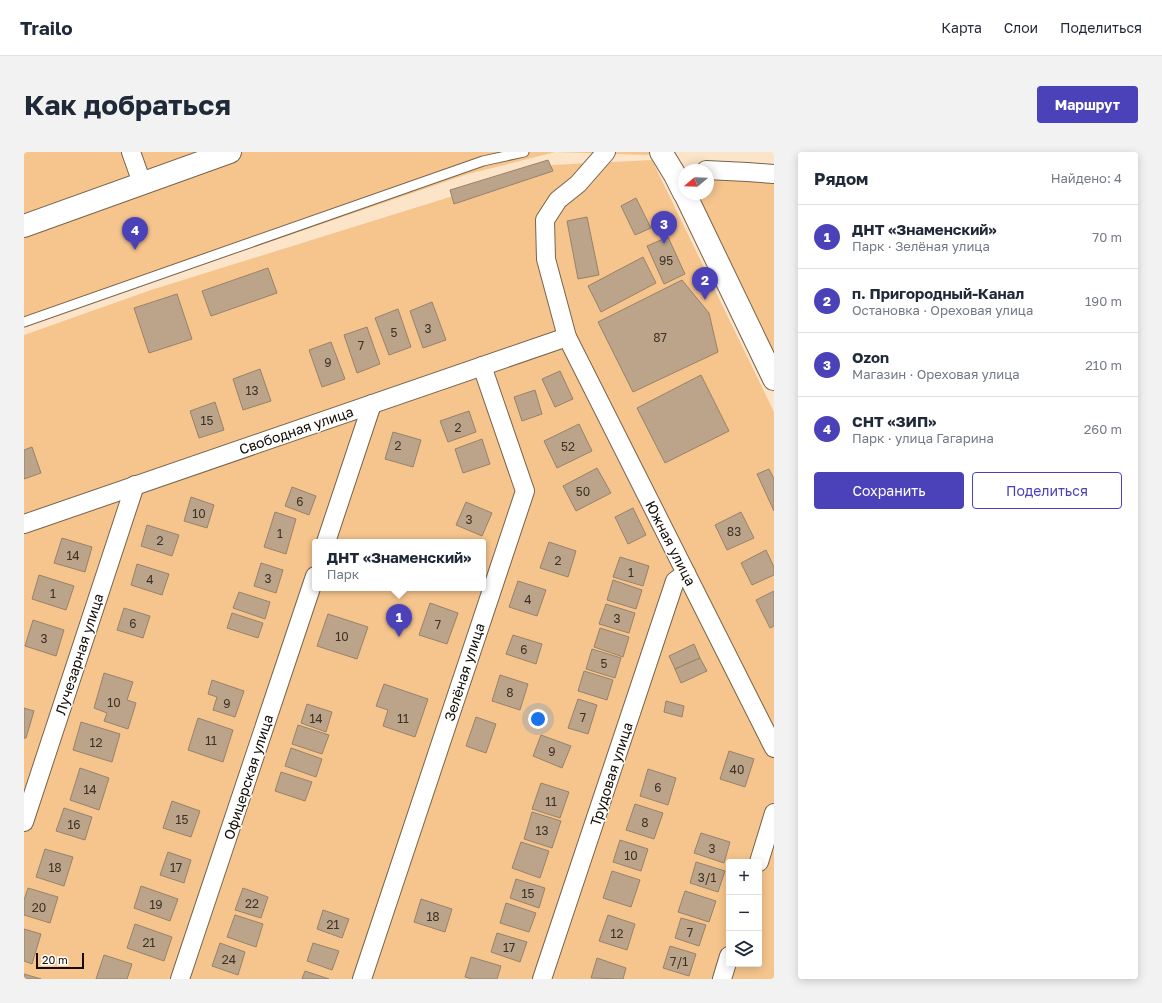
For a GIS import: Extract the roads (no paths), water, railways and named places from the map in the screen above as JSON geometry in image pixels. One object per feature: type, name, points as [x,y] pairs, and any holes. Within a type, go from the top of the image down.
[{"type":"street","points":[[131,152],[142,184]]},
{"type":"street","points":[[24,226],[230,152]]},
{"type":"street","name":"Южная улица","points":[[606,152],[578,184],[558,200],[545,220],[546,258],[568,337],[774,748]]},
{"type":"street","points":[[661,152],[678,178]]},
{"type":"street","points":[[714,170],[774,174]]},
{"type":"street","points":[[690,200],[774,379]]},
{"type":"street","name":"Свободная улица","points":[[24,524],[568,337]]},
{"type":"street","name":"Зелёная улица","points":[[362,979],[525,491],[482,366]]},
{"type":"street","points":[[327,539],[372,404]]},
{"type":"street","name":"Лучезарная улица","points":[[24,822],[135,485]]},
{"type":"street","name":"Трудовая улица","points":[[542,979],[676,581],[686,573]]},
{"type":"street","name":"Офицерская улица","points":[[180,979],[312,585]]},
{"type":"street","points":[[760,859],[774,813]]},
{"type":"street","points":[[722,979],[726,966]]},
{"type":"lane","points":[[24,322],[483,161],[524,152]]},
{"type":"place","name":"Ozon","points":[[664,244]]},
{"type":"place","name":"СНТ «ЗИП»","points":[[135,250]]},
{"type":"place","name":"п. Пригородный-Канал","points":[[705,300]]},
{"type":"place","name":"ДНТ «Знаменский»","points":[[399,637]]}]
